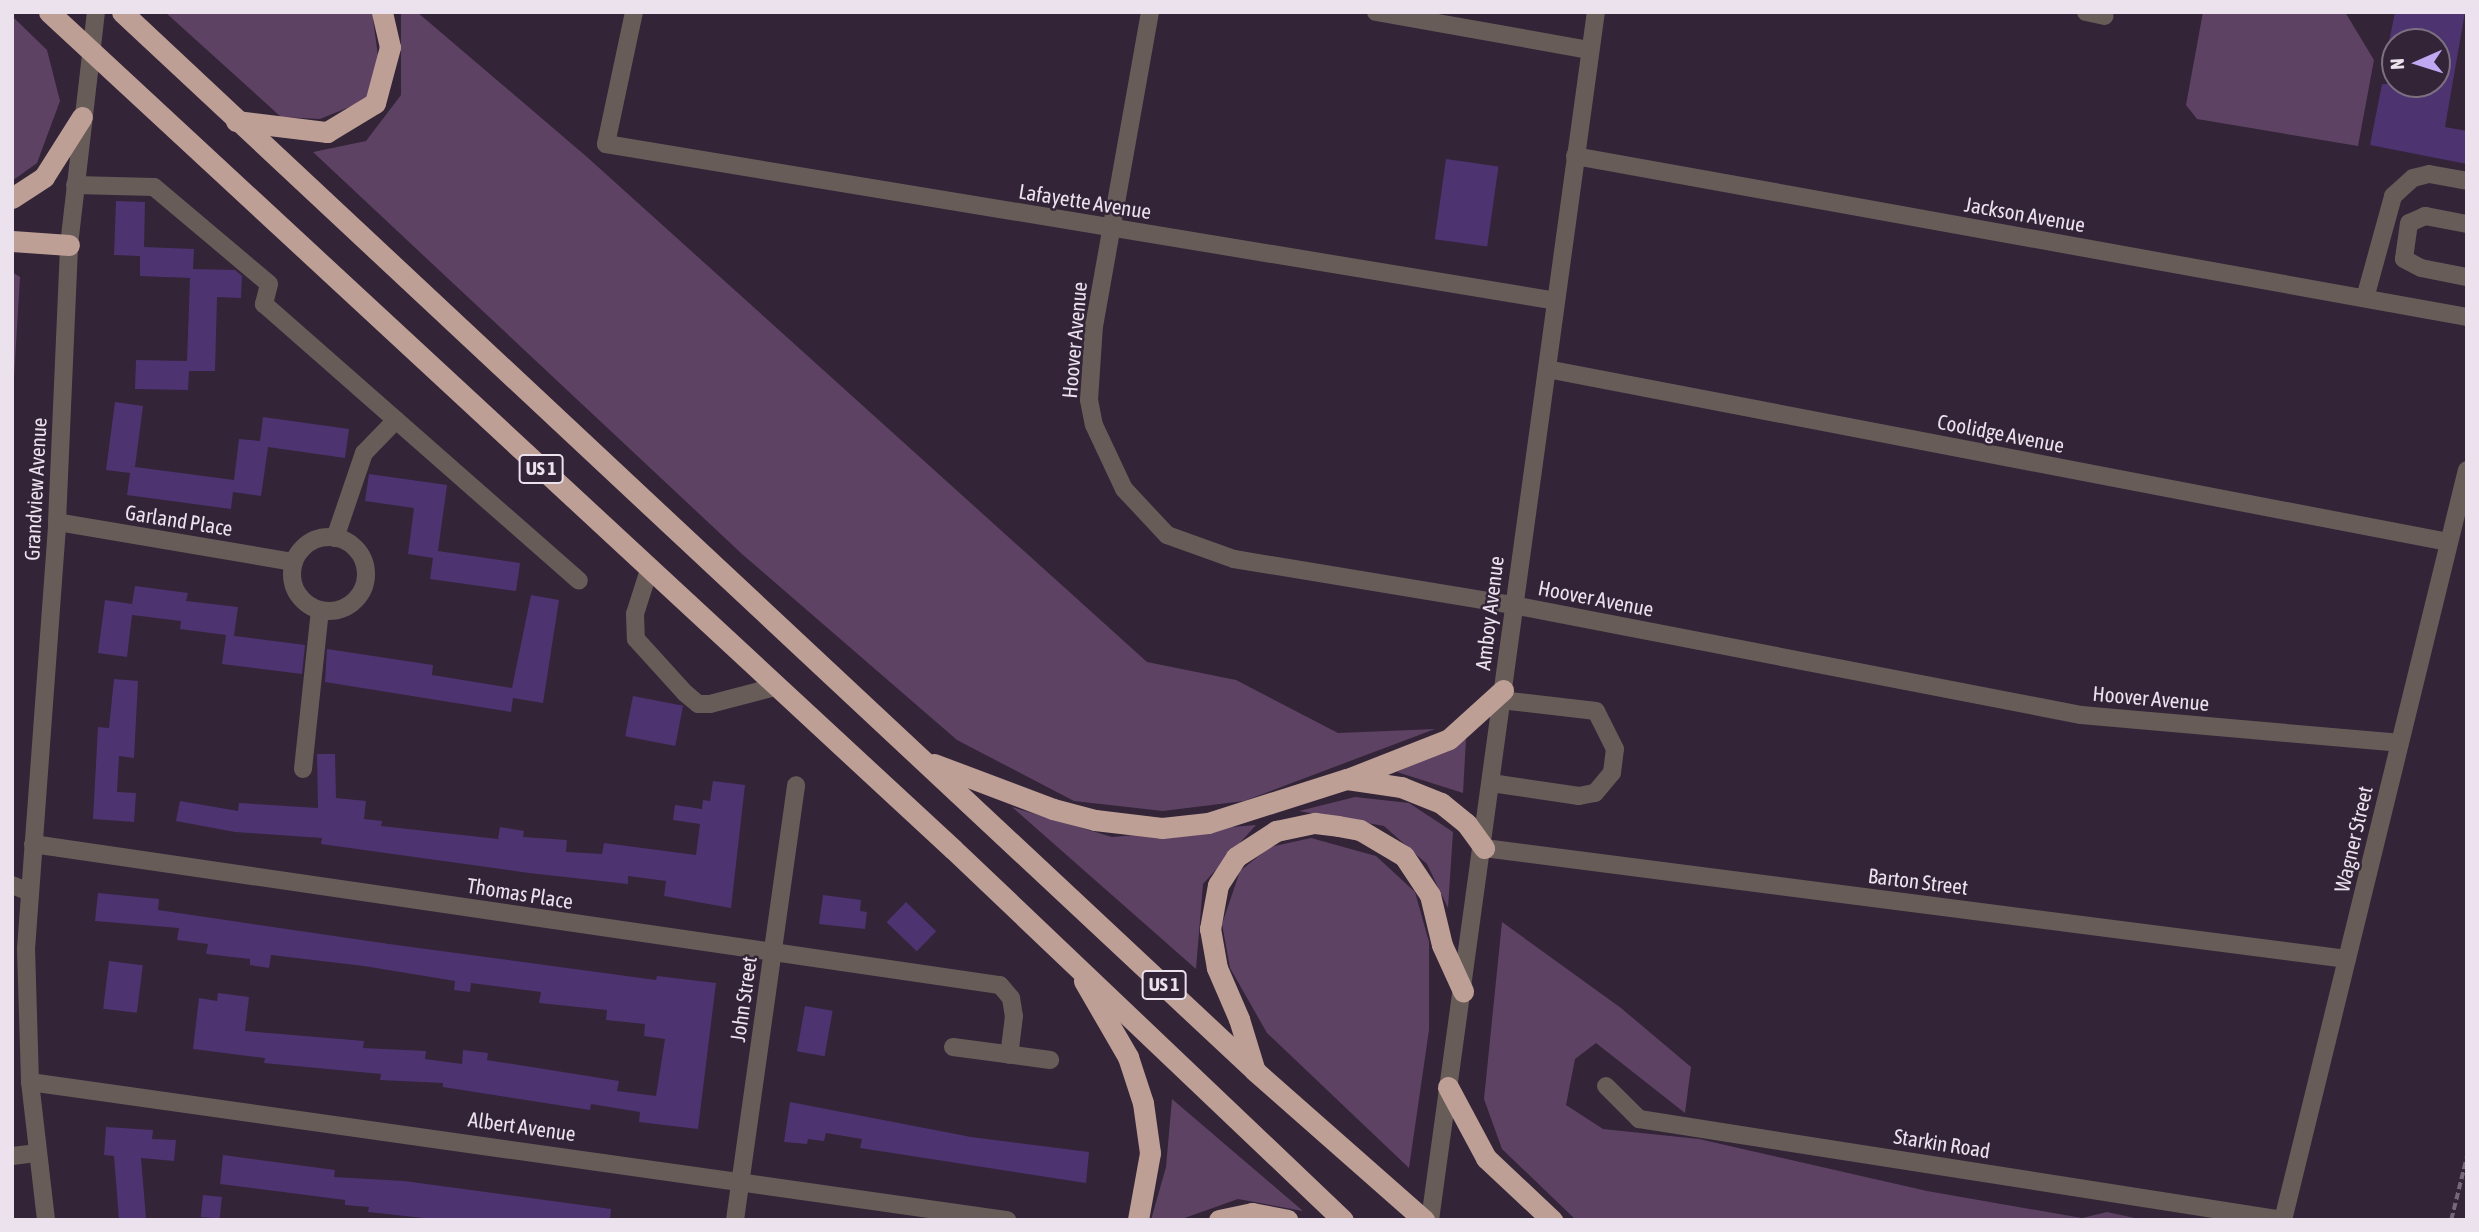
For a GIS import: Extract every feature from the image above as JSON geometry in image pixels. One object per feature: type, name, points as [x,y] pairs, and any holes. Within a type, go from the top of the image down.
[{"type":"highway","name":"US 1","points":[[48,12],[1072,961],[1343,1220]]},
{"type":"highway","name":"US 1","points":[[122,12],[236,121],[926,760],[1254,1070],[1424,1220]]},
{"type":"highway","points":[[236,121],[327,132],[374,103],[390,47],[382,12]]},
{"type":"highway","points":[[12,198],[44,177],[82,117]]},
{"type":"highway","points":[[12,241],[69,245]]},
{"type":"highway","points":[[926,760],[1074,814],[1162,828],[1208,823],[1348,779],[1449,739],[1502,695]]},
{"type":"highway","points":[[1348,779],[1401,787],[1441,803],[1466,823],[1484,848]]},
{"type":"highway","points":[[1254,1070],[1239,1019],[1217,968],[1210,929],[1218,885],[1236,857],[1276,831],[1315,823],[1338,825],[1360,830],[1404,856],[1430,895],[1442,944],[1463,991]]},
{"type":"highway","points":[[1072,961],[1128,1057],[1143,1103],[1150,1153],[1138,1220]]},
{"type":"highway","points":[[1448,1087],[1486,1158],[1552,1220]]},
{"type":"highway","points":[[1219,1220],[1252,1213],[1287,1220]]},
{"type":"street","name":"Grandview Avenue","points":[[46,1220],[30,1082],[25,986],[29,892],[57,522],[69,245],[96,12]]},
{"type":"street","name":"Lafayette Avenue","points":[[634,12],[606,144],[1556,301]]},
{"type":"street","name":"Hoover Avenue","points":[[1150,12],[1094,325],[1088,400],[1094,425],[1124,489],[1167,535],[1234,559],[1513,605],[2081,715],[2399,743]]},
{"type":"street","points":[[1376,12],[1590,50]]},
{"type":"street","name":"Amboy Avenue","points":[[1430,1220],[1484,848],[1513,605],[1596,12]]},
{"type":"street","points":[[2086,12],[2105,16]]},
{"type":"street","name":"Jackson Avenue","points":[[1575,156],[2467,317]]},
{"type":"street","points":[[2365,298],[2393,196],[2413,178],[2429,174],[2467,181]]},
{"type":"street","points":[[75,185],[154,187],[269,284],[264,304],[579,581]]},
{"type":"street","points":[[2467,224],[2425,216],[2409,223],[2404,259],[2421,268],[2467,277]]},
{"type":"street","points":[[2385,224],[2408,232]]},
{"type":"street","name":"Coolidge Avenue","points":[[1547,369],[2448,542]]},
{"type":"street","points":[[335,538],[363,453],[396,420]]},
{"type":"street","name":"Wagner Street","points":[[2284,1220],[2448,542],[2464,492],[2467,470]]},
{"type":"street","name":"Garland Place","points":[[57,522],[294,562]]},
{"type":"street","points":[[335,538],[354,547],[362,558],[364,586],[345,607],[320,610],[295,590],[294,562],[313,541],[335,538]]},
{"type":"street","points":[[649,570],[635,614],[636,639],[698,704],[719,703],[775,687]]},
{"type":"street","points":[[303,769],[320,610]]},
{"type":"street","points":[[1492,783],[1579,796],[1595,793],[1612,774],[1615,748],[1596,711],[1502,695]]},
{"type":"street","name":"John Street","points":[[735,1220],[796,785]]},
{"type":"street","name":"Thomas Place","points":[[33,844],[772,954],[1000,985],[1011,998],[1014,1016],[1009,1055]]},
{"type":"street","name":"Barton Street","points":[[1484,848],[2347,959]]},
{"type":"street","points":[[12,885],[29,892]]},
{"type":"street","points":[[953,1047],[1050,1060]]},
{"type":"street","name":"Albert Avenue","points":[[30,1082],[740,1180],[1007,1220]]},
{"type":"street","name":"Starkin Road","points":[[1606,1086],[1639,1119],[2284,1220]]},
{"type":"street","points":[[12,1156],[38,1153]]},
{"type":"path","points":[[2451,1220],[2467,1156]]},
{"type":"shaded area","points":[[165,12],[372,12],[378,56],[369,99],[320,119],[281,117]]},
{"type":"shaded area","points":[[401,12],[417,12],[587,157],[1147,662],[1236,680],[1338,733],[1435,729],[1244,801],[1163,811],[1074,801],[957,740],[742,554],[313,152],[366,141],[401,95]]},
{"type":"shaded area","points":[[2203,12],[2345,12],[2374,60],[2358,146],[2197,119],[2186,105]]},
{"type":"shaded area","points":[[12,16],[47,50],[60,101],[37,163],[12,181]]},
{"type":"shaded area","points":[[12,272],[20,277],[12,411]]},
{"type":"shaded area","points":[[1466,739],[1463,793],[1397,772]]},
{"type":"shaded area","points":[[1355,797],[1409,803],[1453,832],[1448,908],[1427,864],[1384,826],[1299,811]]},
{"type":"shaded area","points":[[1012,807],[1112,837],[1256,825],[1203,884],[1196,969]]},
{"type":"shaded area","points":[[1311,838],[1376,856],[1415,892],[1429,942],[1429,1030],[1409,1168],[1267,1033],[1230,968],[1222,924],[1240,871],[1270,847]]},
{"type":"shaded area","points":[[1502,922],[1621,1008],[1691,1067],[1685,1113],[1596,1043],[1575,1059],[1566,1105],[1603,1129],[1699,1139],[1927,1191],[2082,1218],[2107,1212],[2144,1220],[1576,1220],[1502,1149],[1484,1099]]},
{"type":"shaded area","points":[[1172,1099],[1303,1211],[1238,1199],[1179,1220],[1151,1220],[1166,1167]]},
{"type":"building","points":[[2395,12],[2465,12],[2451,92],[2451,28],[2392,28]]},
{"type":"building","points":[[2381,89],[2381,98],[2450,98],[2445,127],[2467,131],[2467,164],[2370,145]]},
{"type":"building","points":[[1446,159],[1498,166],[1487,247],[1435,239]]},
{"type":"building","points":[[116,201],[145,202],[144,247],[194,249],[193,269],[235,270],[242,276],[241,298],[217,297],[215,371],[189,371],[188,390],[135,389],[136,360],[187,361],[190,278],[140,276],[140,256],[114,255]]},
{"type":"building","points":[[115,402],[143,406],[135,467],[234,480],[239,439],[260,441],[263,417],[349,429],[345,458],[268,447],[261,496],[233,492],[231,509],[127,495],[130,473],[106,470]]},
{"type":"building","points":[[369,474],[447,485],[438,551],[520,563],[516,591],[430,579],[433,558],[408,554],[414,508],[365,501]]},
{"type":"building","points":[[135,586],[188,593],[186,601],[238,607],[234,636],[305,645],[302,674],[222,664],[226,635],[180,629],[181,621],[132,615],[127,657],[98,653],[105,600],[132,604]]},
{"type":"building","points":[[531,595],[559,600],[543,703],[513,698],[511,712],[325,682],[327,649],[433,665],[432,675],[512,688]]},
{"type":"building","points":[[114,679],[138,681],[134,758],[119,756],[117,792],[136,793],[134,822],[93,819],[98,727],[109,728]]},
{"type":"building","points":[[633,696],[683,706],[675,746],[625,736]]},
{"type":"building","points":[[317,754],[335,754],[336,798],[366,801],[364,819],[382,821],[381,826],[498,839],[500,827],[524,831],[523,837],[567,840],[566,852],[602,854],[604,843],[696,855],[700,824],[673,820],[675,805],[702,809],[703,800],[710,801],[713,781],[745,785],[731,908],[664,896],[666,881],[628,876],[628,884],[529,873],[321,844],[322,838],[235,832],[176,821],[180,801],[238,811],[239,803],[318,808]]},
{"type":"building","points":[[98,893],[159,899],[158,910],[389,944],[656,980],[657,976],[716,983],[698,1129],[639,1122],[640,1112],[591,1104],[590,1110],[443,1087],[443,1083],[380,1080],[381,1074],[264,1063],[265,1058],[193,1049],[199,998],[217,1001],[218,993],[249,997],[245,1031],[364,1041],[363,1048],[426,1051],[425,1059],[462,1064],[463,1050],[488,1053],[487,1060],[619,1081],[617,1091],[656,1096],[665,1039],[644,1036],[645,1024],[606,1020],[607,1010],[539,1003],[541,992],[471,983],[470,992],[454,990],[455,981],[364,966],[271,955],[269,968],[250,965],[250,959],[206,954],[208,944],[177,940],[179,928],[95,921]]},
{"type":"building","points":[[823,895],[861,900],[860,911],[867,912],[865,929],[819,924]]},
{"type":"building","points":[[906,902],[936,931],[917,951],[887,922]]},
{"type":"building","points":[[109,961],[143,965],[137,1013],[103,1009]]},
{"type":"building","points":[[805,1006],[833,1011],[825,1056],[797,1051]]},
{"type":"building","points":[[790,1102],[971,1137],[1089,1152],[1086,1183],[860,1148],[862,1139],[826,1133],[824,1141],[808,1139],[807,1144],[784,1142]]},
{"type":"building","points":[[106,1127],[153,1130],[152,1139],[176,1140],[174,1161],[141,1158],[146,1218],[119,1220],[114,1156],[104,1155]]},
{"type":"building","points":[[223,1155],[335,1170],[334,1177],[404,1181],[611,1209],[610,1220],[442,1220],[368,1212],[369,1207],[345,1205],[345,1200],[220,1184]]},
{"type":"building","points":[[203,1195],[222,1197],[220,1219],[201,1217]]}]
